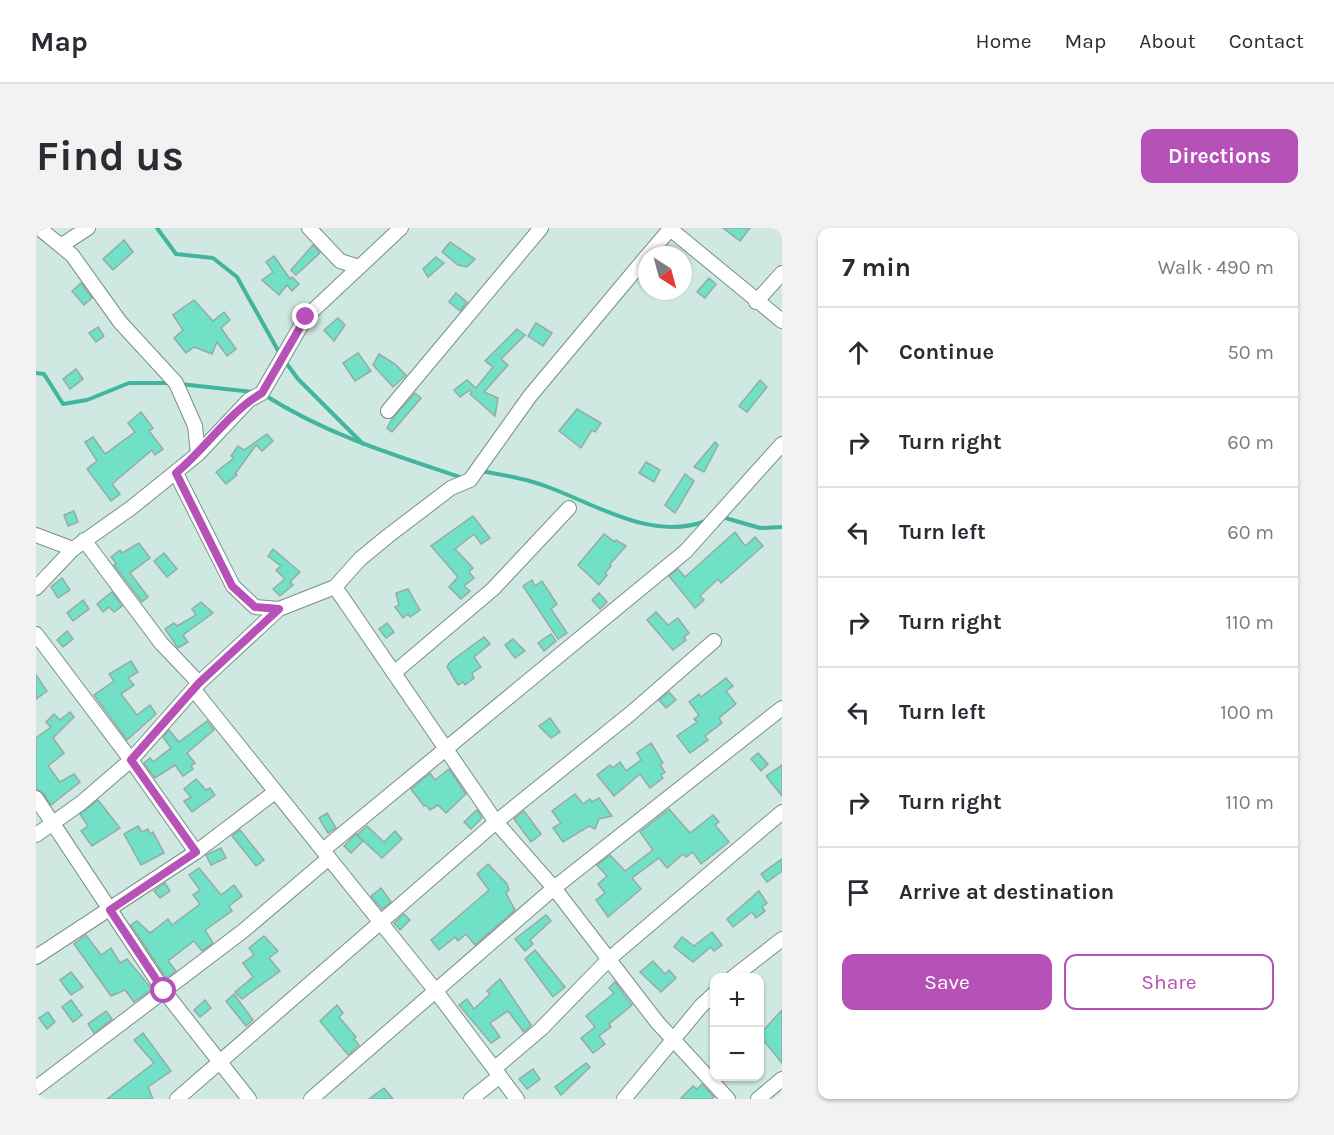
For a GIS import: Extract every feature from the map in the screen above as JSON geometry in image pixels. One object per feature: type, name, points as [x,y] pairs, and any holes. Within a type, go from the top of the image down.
[{"type":"street","points":[[39,228],[52,241],[62,245],[88,274],[120,322],[176,383],[195,426],[198,454]]},
{"type":"street","points":[[62,245],[88,228]]},
{"type":"street","points":[[309,228],[340,261],[359,267]]},
{"type":"street","points":[[36,588],[79,544],[176,473],[198,454],[249,400],[262,393],[306,317],[359,267],[381,250],[401,228]]},
{"type":"street","points":[[388,411],[541,228]]},
{"type":"street","points":[[655,246],[670,228],[756,302],[782,321]]},
{"type":"street","points":[[36,835],[55,823],[131,760],[196,686],[279,609],[335,587],[360,559],[388,536],[451,488],[470,480],[530,396],[638,267]]},
{"type":"street","points":[[756,302],[782,273]]},
{"type":"street","points":[[36,1088],[243,931],[445,747],[686,552],[782,444]]},
{"type":"street","points":[[176,473],[232,586],[255,607],[279,609]]},
{"type":"street","points":[[396,672],[493,589],[569,508]]},
{"type":"street","points":[[36,535],[79,544],[196,686],[275,792],[435,990],[517,1099]]},
{"type":"street","points":[[335,587],[396,672],[496,822],[554,888],[657,1022],[728,1099]]},
{"type":"street","points":[[36,634],[131,760],[196,852]]},
{"type":"street","points":[[177,1099],[496,822],[630,714],[714,641]]},
{"type":"street","points":[[311,1099],[554,888],[782,708]]},
{"type":"street","points":[[36,955],[110,910],[196,852],[275,792]]},
{"type":"street","points":[[36,798],[55,823],[164,991],[249,1099]]},
{"type":"street","points":[[471,1099],[609,960],[782,812]]},
{"type":"street","points":[[738,973],[782,939]]},
{"type":"street","points":[[624,1099],[710,999]]},
{"type":"street","points":[[758,1099],[782,1079]]},
{"type":"building","points":[[723,228],[750,228],[740,241]]},
{"type":"building","points":[[124,240],[133,252],[113,270],[103,259]]},
{"type":"building","points":[[450,242],[475,259],[467,267],[458,265],[442,252]]},
{"type":"building","points":[[313,245],[320,253],[296,275],[291,270]]},
{"type":"building","points":[[274,256],[290,279],[292,277],[299,284],[292,291],[287,285],[279,295],[262,280],[273,272],[266,262]]},
{"type":"building","points":[[436,257],[444,263],[428,277],[423,269]]},
{"type":"building","points":[[709,278],[716,284],[705,298],[697,292]]},
{"type":"building","points":[[81,283],[92,298],[84,305],[72,291]]},
{"type":"building","points":[[456,293],[467,302],[460,311],[449,302]]},
{"type":"building","points":[[194,300],[213,321],[224,312],[230,320],[221,328],[236,349],[227,356],[217,342],[212,354],[194,347],[186,353],[174,338],[183,330],[173,315]]},
{"type":"building","points":[[338,318],[345,325],[334,341],[324,330]]},
{"type":"building","points":[[536,323],[552,333],[543,346],[528,336]]},
{"type":"building","points":[[98,327],[104,336],[96,342],[89,333]]},
{"type":"building","points":[[517,329],[525,335],[501,359],[508,365],[484,392],[498,398],[495,416],[470,394],[472,392],[470,390],[460,397],[454,390],[467,380],[476,388],[493,367],[485,361]]},
{"type":"building","points":[[358,353],[371,371],[355,381],[343,363]]},
{"type":"building","points":[[379,354],[395,364],[406,375],[393,387],[373,365]]},
{"type":"building","points":[[76,369],[83,379],[70,389],[63,379]]},
{"type":"building","points":[[760,380],[767,387],[747,412],[739,406]]},
{"type":"building","points":[[415,393],[421,398],[392,432],[387,428],[392,419]]},
{"type":"building","points":[[577,409],[601,423],[595,432],[592,430],[581,448],[559,431]]},
{"type":"building","points":[[141,412],[153,428],[149,431],[163,449],[155,455],[152,450],[112,484],[120,494],[111,501],[87,469],[97,461],[85,442],[93,437],[105,454],[135,432],[128,423]]},
{"type":"building","points":[[267,434],[273,441],[262,451],[256,445],[235,474],[237,475],[226,484],[216,472],[234,458],[231,456],[238,446],[244,450]]},
{"type":"building","points":[[715,442],[718,445],[704,472],[694,467]]},
{"type":"building","points":[[646,462],[660,470],[654,482],[639,473]]},
{"type":"building","points":[[685,474],[694,481],[675,513],[665,505]]},
{"type":"building","points":[[74,511],[78,522],[68,526],[64,515]]},
{"type":"building","points":[[473,516],[490,538],[481,544],[474,534],[455,549],[473,568],[469,572],[474,578],[464,586],[470,591],[461,599],[449,587],[458,577],[431,546]]},
{"type":"building","points":[[735,532],[745,546],[755,537],[763,546],[721,583],[718,579],[700,596],[704,600],[695,608],[669,576],[678,569],[685,577]]},
{"type":"building","points":[[604,534],[626,546],[610,564],[611,566],[605,573],[607,575],[599,585],[578,565]]},
{"type":"building","points":[[139,543],[150,558],[130,573],[148,597],[142,602],[114,565],[116,563],[111,557],[120,550],[122,553]]},
{"type":"building","points":[[273,549],[300,572],[290,582],[293,585],[280,596],[273,589],[285,579],[276,570],[281,566],[268,556]]},
{"type":"building","points":[[164,553],[177,569],[167,577],[154,561]]},
{"type":"building","points":[[62,578],[70,590],[58,598],[51,587]]},
{"type":"building","points":[[532,580],[535,586],[542,581],[557,604],[551,609],[567,633],[558,639],[523,586]]},
{"type":"building","points":[[408,589],[420,610],[410,617],[408,614],[403,618],[395,607],[399,605],[396,593]]},
{"type":"building","points":[[112,592],[122,606],[114,612],[109,607],[103,612],[97,604]]},
{"type":"building","points":[[599,593],[607,602],[600,609],[592,600]]},
{"type":"building","points":[[83,600],[89,609],[73,621],[67,613]]},
{"type":"building","points":[[201,602],[213,613],[183,635],[188,642],[178,648],[165,629],[174,623],[177,626],[196,615],[192,609]]},
{"type":"building","points":[[656,612],[668,625],[678,618],[689,633],[684,637],[686,640],[673,650],[647,620]]},
{"type":"building","points":[[387,623],[394,632],[386,638],[379,629]]},
{"type":"building","points":[[67,631],[73,639],[63,647],[57,640]]},
{"type":"building","points":[[551,634],[556,641],[544,651],[538,643]]},
{"type":"building","points":[[484,637],[490,644],[474,657],[481,667],[472,673],[474,678],[465,685],[463,682],[458,685],[447,667],[450,662]]},
{"type":"building","points":[[513,639],[525,651],[515,658],[505,645]]},
{"type":"building","points":[[131,661],[138,672],[128,678],[134,685],[121,694],[137,715],[150,705],[156,714],[127,740],[94,695],[114,681],[109,674]]},
{"type":"building","points":[[36,675],[47,691],[36,699]]},
{"type":"building","points":[[726,678],[733,686],[726,691],[736,704],[719,718],[722,723],[705,736],[708,740],[690,753],[677,736],[697,722],[694,719],[699,715],[689,702],[699,694],[701,697]]},
{"type":"building","points":[[669,692],[676,700],[666,708],[659,700]]},
{"type":"building","points":[[70,712],[74,717],[53,738],[64,753],[48,766],[60,782],[74,774],[80,782],[51,805],[43,793],[36,789],[36,738],[51,727],[46,722],[54,714],[60,720]]},
{"type":"building","points":[[550,718],[560,732],[551,738],[539,726]]},
{"type":"building","points":[[207,721],[214,730],[187,753],[195,763],[191,766],[193,769],[183,776],[175,765],[155,778],[144,763],[150,758],[153,762],[171,748],[163,737],[169,730],[179,742]]},
{"type":"building","points":[[651,743],[663,763],[660,765],[665,772],[661,775],[663,778],[650,788],[640,774],[614,796],[597,775],[610,765],[613,768],[620,762],[626,771],[641,760],[637,753]]},
{"type":"building","points":[[758,753],[768,764],[761,771],[751,759]]},
{"type":"building","points":[[782,765],[782,796],[766,776]]},
{"type":"building","points":[[449,769],[466,794],[446,813],[438,805],[430,810],[411,789],[430,773],[435,780]]},
{"type":"building","points":[[196,779],[206,790],[210,788],[215,795],[192,812],[184,801],[191,797],[184,789]]},
{"type":"building","points":[[575,794],[583,804],[590,799],[592,802],[599,798],[612,816],[599,819],[595,829],[589,826],[563,842],[553,828],[561,823],[552,811]]},
{"type":"building","points":[[98,800],[120,828],[92,846],[81,831],[88,826],[80,814]]},
{"type":"building","points":[[669,809],[690,833],[713,815],[719,822],[715,825],[729,842],[701,864],[693,852],[686,857],[683,854],[667,868],[659,858],[632,878],[641,889],[608,917],[596,900],[605,893],[598,884],[607,876],[597,865],[610,855],[625,871],[653,850],[640,832]]},
{"type":"building","points":[[477,810],[482,818],[471,829],[464,822]]},
{"type":"building","points":[[524,811],[541,834],[531,842],[514,819]]},
{"type":"building","points":[[327,813],[336,828],[328,833],[319,818]]},
{"type":"building","points":[[138,826],[142,832],[148,829],[150,834],[153,832],[164,853],[141,865],[124,834]]},
{"type":"building","points":[[367,826],[384,842],[395,831],[402,839],[382,858],[357,835]]},
{"type":"building","points":[[240,830],[264,860],[256,866],[232,836]]},
{"type":"building","points":[[356,834],[363,841],[351,853],[344,846]]},
{"type":"building","points":[[221,848],[226,858],[211,865],[206,855]]},
{"type":"building","points":[[782,859],[782,871],[767,882],[761,874]]},
{"type":"building","points":[[488,864],[507,884],[509,890],[506,893],[515,910],[475,945],[466,934],[458,941],[455,937],[439,950],[431,940],[489,890],[477,874]]},
{"type":"building","points":[[199,868],[221,895],[234,885],[242,896],[229,906],[232,911],[205,930],[213,943],[202,951],[194,941],[168,961],[176,971],[166,978],[131,925],[137,921],[150,933],[168,919],[172,925],[200,904],[193,895],[200,890],[189,875]]},
{"type":"building","points":[[165,883],[170,891],[160,898],[154,891]]},
{"type":"building","points":[[381,888],[391,902],[382,909],[371,896]]},
{"type":"building","points":[[759,891],[767,903],[762,907],[765,911],[756,918],[752,912],[733,927],[727,919]]},
{"type":"building","points":[[404,914],[410,920],[400,930],[394,923]]},
{"type":"building","points":[[546,915],[551,921],[530,940],[533,944],[525,951],[515,939]]},
{"type":"building","points":[[712,932],[722,945],[714,951],[711,947],[693,962],[674,947],[682,937],[694,946]]},
{"type":"building","points":[[86,935],[101,955],[111,948],[120,963],[127,959],[152,989],[134,1002],[125,990],[111,996],[74,944]]},
{"type":"building","points":[[264,936],[278,951],[269,958],[280,971],[242,999],[235,992],[253,977],[243,963],[254,955],[249,948]]},
{"type":"building","points":[[535,950],[565,987],[553,997],[525,959]]},
{"type":"building","points":[[653,961],[665,974],[669,970],[676,978],[661,992],[640,972]]},
{"type":"building","points":[[71,972],[83,987],[71,995],[60,980]]},
{"type":"building","points":[[500,979],[531,1025],[524,1032],[508,1011],[490,1023],[500,1037],[491,1043],[459,1005],[467,999],[474,1009],[490,994],[487,991]]},
{"type":"building","points":[[615,982],[632,1005],[609,1024],[611,1027],[599,1036],[605,1044],[593,1053],[581,1038],[595,1027],[586,1016],[614,993],[609,988]]},
{"type":"building","points":[[234,994],[253,1020],[246,1026],[226,1001]]},
{"type":"building","points":[[71,1000],[82,1015],[73,1022],[62,1007]]},
{"type":"building","points":[[205,1000],[211,1008],[200,1017],[194,1010]]},
{"type":"building","points":[[337,1005],[343,1013],[339,1017],[356,1037],[354,1039],[359,1045],[348,1055],[320,1021]]},
{"type":"building","points":[[782,1010],[782,1063],[764,1041],[764,1030]]},
{"type":"building","points":[[106,1011],[112,1019],[94,1033],[88,1024]]},
{"type":"building","points":[[48,1012],[55,1022],[47,1029],[39,1018]]},
{"type":"building","points":[[143,1033],[171,1071],[148,1087],[153,1099],[107,1099],[154,1063],[134,1040]]},
{"type":"building","points":[[586,1063],[590,1067],[561,1095],[555,1087]]},
{"type":"building","points":[[533,1069],[540,1079],[527,1089],[519,1079]]},
{"type":"building","points":[[702,1084],[714,1097],[711,1099],[680,1099],[693,1086],[697,1089]]},
{"type":"building","points":[[384,1088],[393,1099],[369,1099]]},
{"type":"waterway","points":[[157,228],[176,254],[213,258],[237,277],[280,354]]},
{"type":"waterway","points":[[284,360],[298,379],[363,444]]},
{"type":"waterway","points":[[36,373],[44,374],[63,404],[87,400],[129,383],[169,383]]},
{"type":"waterway","points":[[180,384],[253,392]]},
{"type":"waterway","points":[[263,394],[335,432],[385,452],[463,478]]},
{"type":"waterway","points":[[481,471],[540,484],[626,519],[646,524],[666,527],[686,526],[706,521]]},
{"type":"waterway","points":[[722,517],[760,528],[782,527]]},
{"type":"route","points":[[164,991],[110,910],[196,852],[131,760],[223,658],[279,609],[255,607],[232,586],[176,473],[198,454],[249,400],[262,393],[306,317]]}]
